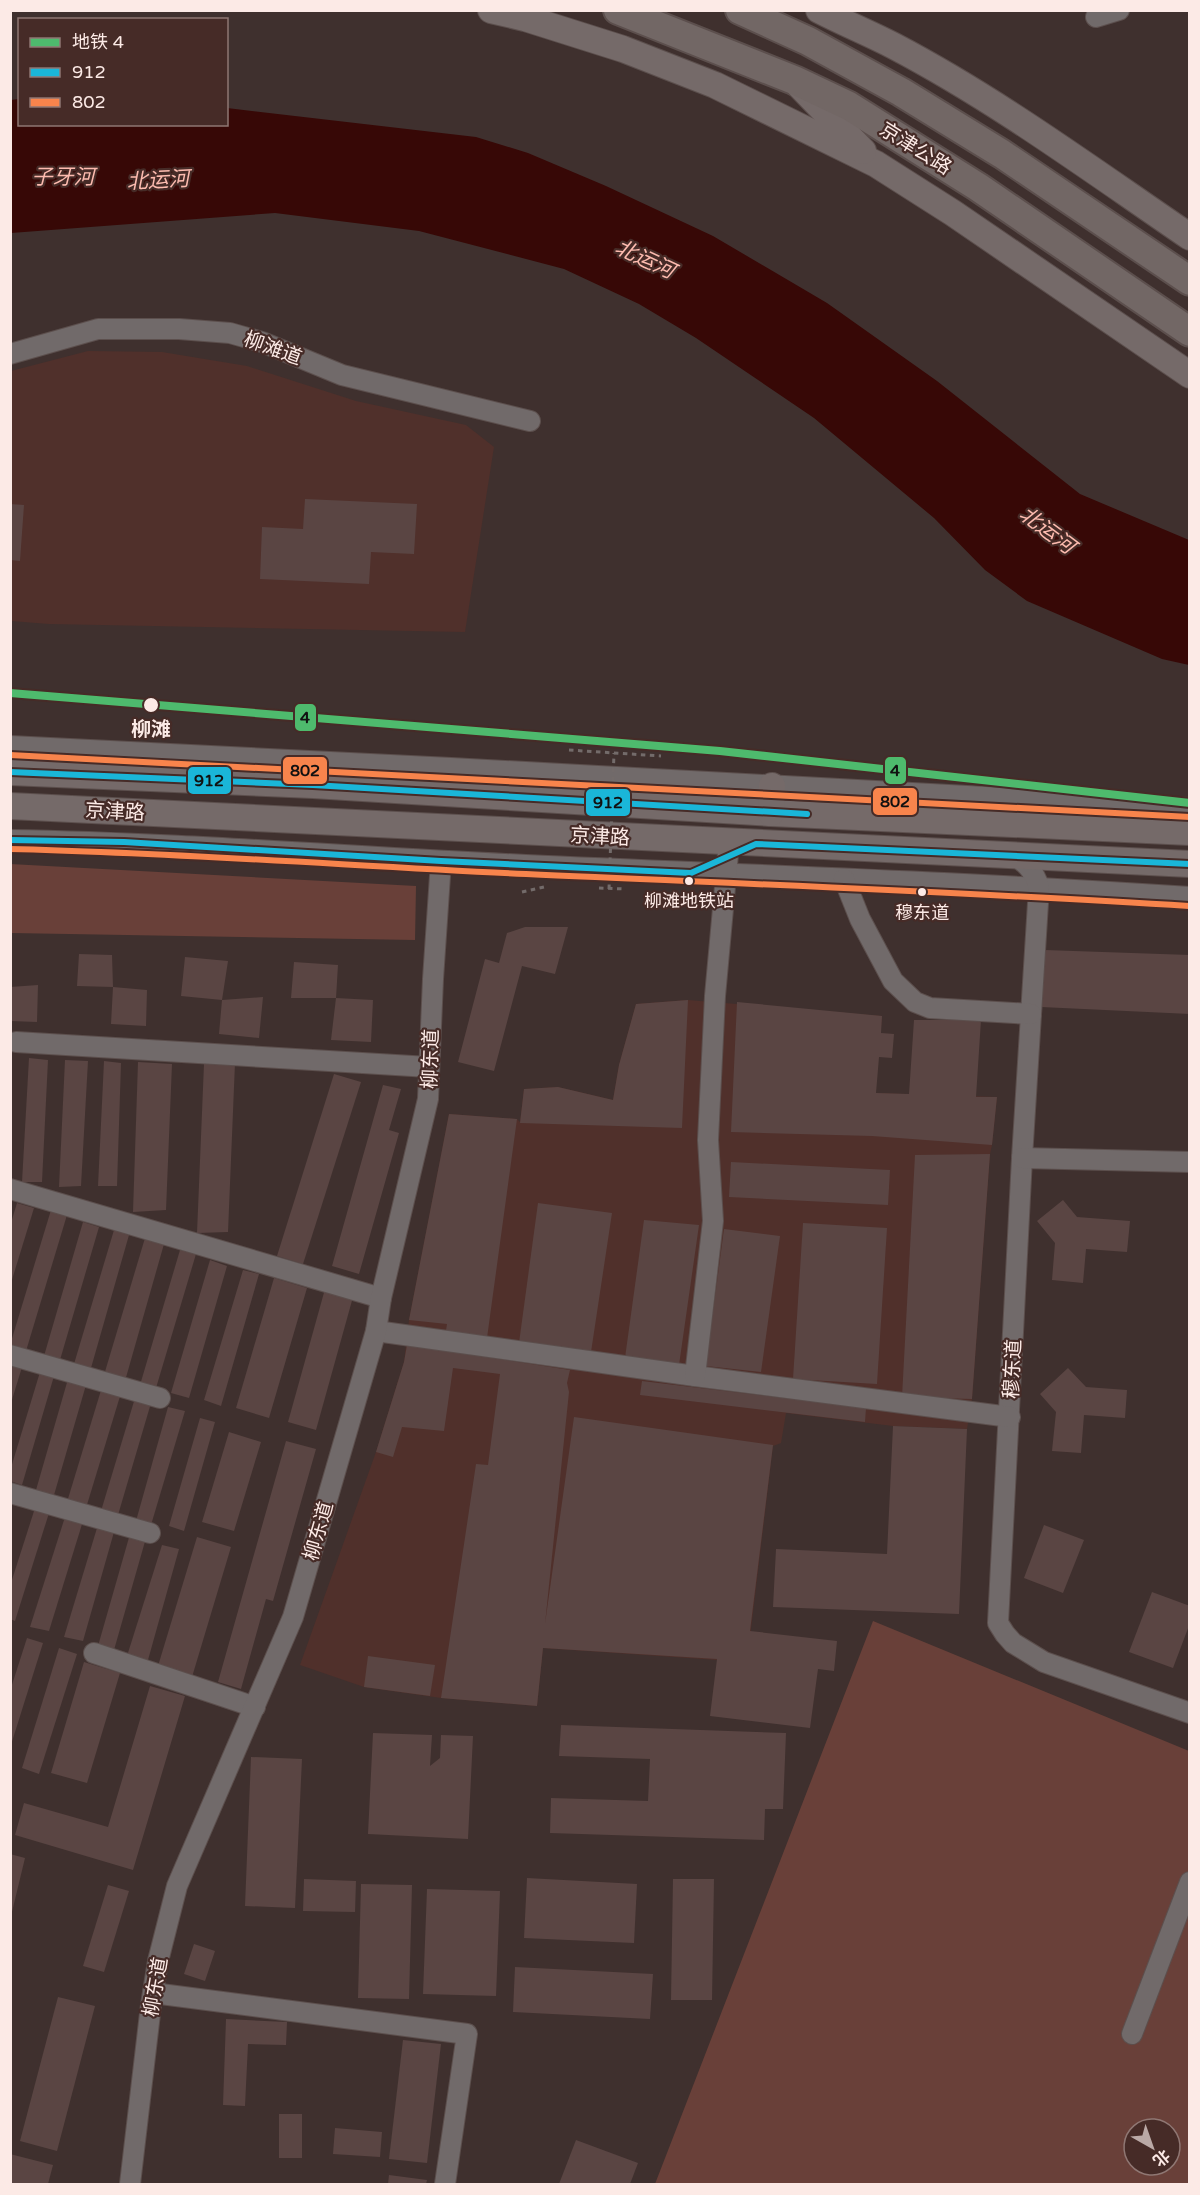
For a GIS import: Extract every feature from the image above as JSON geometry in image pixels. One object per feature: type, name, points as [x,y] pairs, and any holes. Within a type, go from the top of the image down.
[{"type":"highway","name":"京津公路","points":[[618,10],[794,80],[849,106],[978,187],[1190,332]]},
{"type":"highway","name":"京津公路","points":[[740,10],[808,41],[901,92],[1002,154],[1190,281]]},
{"type":"main road","points":[[491,10],[525,18],[623,49],[715,85],[876,164],[953,213],[1190,375]]},
{"type":"main road","points":[[819,10],[893,45],[945,75],[1099,174],[1190,237]]},
{"type":"main road","points":[[794,80],[876,164]]},
{"type":"main road","name":"京津路","points":[[10,772],[313,785],[771,813],[1190,832]]},
{"type":"main road","points":[[771,813],[772,786]]},
{"type":"main road","name":"京津路","points":[[10,806],[438,826],[727,858],[756,844],[1190,864]]},
{"type":"street","points":[[1096,17],[1119,10]]},
{"type":"street","name":"柳滩道","points":[[10,354],[98,329],[179,329],[230,333],[262,342],[342,375],[530,421]]},
{"type":"street","points":[[10,746],[1190,808]]},
{"type":"street","points":[[10,840],[124,842],[691,873],[727,858],[844,879],[1039,887],[1190,897]]},
{"type":"street","points":[[1014,855],[1028,865],[1035,874],[1039,887]]},
{"type":"street","points":[[695,1376],[713,1221],[708,1140],[715,996],[727,858]]},
{"type":"street","points":[[1039,887],[1058,868],[1085,858]]},
{"type":"street","name":"柳东道","points":[[130,2184],[158,1961],[177,1886],[293,1617],[376,1330],[381,1298],[428,1099],[441,861]]},
{"type":"street","points":[[844,879],[860,919],[893,981],[915,1002],[930,1008],[1031,1014]]},
{"type":"street","name":"穆东道","points":[[1039,887],[1022,1158],[998,1623],[1013,1643],[1044,1662],[1190,1713]]},
{"type":"street","points":[[16,1042],[429,1067]]},
{"type":"street","points":[[1022,1158],[1190,1162]]},
{"type":"street","points":[[10,1190],[381,1298]]},
{"type":"street","points":[[376,1330],[695,1376],[1010,1417]]},
{"type":"street","points":[[10,1355],[160,1398]]},
{"type":"street","points":[[10,1492],[150,1533]]},
{"type":"street","points":[[94,1653],[255,1707]]},
{"type":"street","points":[[1132,2034],[1190,1882]]},
{"type":"street","points":[[153,1993],[467,2034],[445,2184]]},
{"type":"path","points":[[569,750],[661,756]]},
{"type":"path","points":[[609,889],[614,753]]},
{"type":"shaded area","points":[[88,351],[162,352],[247,366],[356,401],[466,425],[494,447],[465,632],[49,624],[11,621],[11,371]]},
{"type":"shaded area","points":[[10,864],[416,886],[415,940],[11,933]]},
{"type":"shaded area","points":[[688,1000],[882,1016],[875,1093],[997,1097],[990,1154],[972,1399],[967,1429],[893,1426],[786,1413],[781,1443],[773,1446],[747,1662],[543,1648],[537,1706],[441,1698],[364,1687],[300,1665],[376,1452],[404,1362],[409,1320],[449,1114],[517,1119],[520,1122],[524,1089],[558,1087],[613,1100],[619,1065],[636,1004]]},
{"type":"shaded area","points":[[873,1621],[1189,1751],[1189,2184],[655,2184]]},
{"type":"water","points":[[18,99],[18,126],[228,126],[228,108],[476,137],[528,153],[606,186],[713,236],[827,303],[937,381],[1080,494],[1189,540],[1189,665],[1162,659],[1027,601],[985,570],[934,518],[814,418],[696,338],[639,304],[564,269],[419,231],[275,213],[11,233],[11,100]]},
{"type":"building","points":[[305,499],[417,504],[414,554],[371,552],[369,584],[260,579],[262,527],[303,529]]},
{"type":"building","points":[[10,504],[24,505],[20,561],[10,560]]},
{"type":"building","points":[[525,927],[568,927],[555,974],[522,966],[494,1071],[458,1062],[485,959],[499,963],[507,933]]},
{"type":"building","points":[[1045,950],[1190,955],[1190,1014],[1041,1007]]},
{"type":"building","points":[[79,954],[112,955],[113,987],[77,986]]},
{"type":"building","points":[[185,957],[228,961],[222,1000],[181,996]]},
{"type":"building","points":[[294,962],[338,965],[336,998],[291,998]]},
{"type":"building","points":[[38,985],[37,1022],[10,1021],[10,987]]},
{"type":"building","points":[[113,987],[147,990],[146,1026],[111,1024]]},
{"type":"building","points":[[263,997],[259,1038],[219,1034],[222,1000]]},
{"type":"building","points":[[336,998],[373,1000],[371,1042],[331,1040]]},
{"type":"building","points":[[688,1000],[682,1128],[520,1123],[524,1089],[558,1087],[613,1100],[619,1065],[636,1004]]},
{"type":"building","points":[[737,1002],[882,1016],[881,1033],[894,1034],[892,1058],[879,1057],[876,1093],[909,1094],[914,1020],[981,1020],[976,1097],[997,1097],[992,1145],[872,1136],[731,1132]]},
{"type":"building","points":[[29,1058],[48,1060],[42,1182],[22,1182]]},
{"type":"building","points":[[65,1060],[88,1061],[81,1186],[59,1187]]},
{"type":"building","points":[[104,1061],[121,1063],[117,1186],[98,1186]]},
{"type":"building","points":[[138,1062],[172,1064],[166,1210],[133,1212]]},
{"type":"building","points":[[235,1063],[228,1232],[197,1233],[204,1064]]},
{"type":"building","points":[[334,1074],[361,1082],[303,1264],[277,1256]]},
{"type":"building","points":[[383,1085],[401,1089],[389,1130],[399,1133],[359,1274],[332,1266]]},
{"type":"building","points":[[449,1114],[517,1119],[487,1338],[445,1337],[447,1324],[409,1320]]},
{"type":"building","points":[[990,1154],[972,1399],[902,1397],[915,1155]]},
{"type":"building","points":[[731,1162],[890,1170],[888,1205],[729,1197]]},
{"type":"building","points":[[1063,1200],[1077,1217],[1130,1221],[1127,1252],[1086,1249],[1083,1283],[1052,1280],[1055,1243],[1037,1221]]},
{"type":"building","points":[[17,1203],[34,1208],[11,1283],[10,1226]]},
{"type":"building","points":[[538,1203],[612,1213],[591,1352],[519,1343]]},
{"type":"building","points":[[51,1210],[67,1215],[26,1351],[10,1347],[10,1345]]},
{"type":"building","points":[[644,1220],[699,1225],[679,1365],[625,1358]]},
{"type":"building","points":[[83,1222],[99,1227],[60,1360],[44,1356]]},
{"type":"building","points":[[803,1223],[887,1228],[877,1384],[793,1379]]},
{"type":"building","points":[[724,1229],[780,1236],[761,1372],[706,1366]]},
{"type":"building","points":[[114,1230],[129,1235],[91,1368],[74,1364]]},
{"type":"building","points":[[145,1238],[164,1244],[125,1381],[104,1375]]},
{"type":"building","points":[[180,1250],[196,1254],[156,1388],[140,1385]]},
{"type":"building","points":[[210,1260],[227,1266],[189,1398],[171,1393]]},
{"type":"building","points":[[243,1270],[259,1274],[221,1406],[204,1400]]},
{"type":"building","points":[[274,1278],[307,1288],[269,1418],[236,1408]]},
{"type":"building","points":[[325,1289],[353,1297],[316,1430],[288,1422]]},
{"type":"building","points":[[407,1345],[570,1370],[545,1624],[574,1417],[773,1445],[750,1631],[837,1641],[834,1671],[818,1669],[810,1728],[710,1716],[717,1659],[543,1648],[537,1706],[441,1698],[476,1464],[488,1465],[500,1374],[453,1368],[444,1431],[402,1427],[393,1457],[376,1452],[404,1362]]},
{"type":"building","points":[[10,1363],[22,1367],[11,1403],[10,1403]]},
{"type":"building","points":[[1068,1368],[1086,1387],[1127,1390],[1125,1418],[1084,1415],[1081,1453],[1052,1451],[1056,1412],[1040,1394]]},
{"type":"building","points":[[40,1372],[54,1376],[22,1485],[10,1481],[10,1471]]},
{"type":"building","points":[[68,1379],[86,1385],[54,1495],[36,1490]]},
{"type":"building","points":[[642,1381],[866,1408],[865,1422],[640,1395]]},
{"type":"building","points":[[102,1387],[121,1393],[86,1508],[67,1502]]},
{"type":"building","points":[[135,1398],[151,1403],[118,1515],[101,1511]]},
{"type":"building","points":[[168,1407],[185,1411],[151,1525],[136,1521]]},
{"type":"building","points":[[200,1418],[215,1422],[184,1531],[169,1526]]},
{"type":"building","points":[[893,1426],[967,1429],[959,1614],[773,1607],[776,1549],[887,1554]]},
{"type":"building","points":[[229,1432],[261,1442],[234,1531],[202,1522]]},
{"type":"building","points":[[286,1441],[316,1449],[273,1601],[266,1599],[241,1689],[218,1682]]},
{"type":"building","points":[[35,1508],[49,1513],[15,1621],[10,1619],[10,1586]]},
{"type":"building","points":[[65,1517],[83,1521],[49,1631],[30,1627]]},
{"type":"building","points":[[1044,1525],[1084,1540],[1063,1593],[1024,1578]]},
{"type":"building","points":[[97,1528],[114,1532],[83,1641],[64,1637]]},
{"type":"building","points":[[130,1534],[146,1538],[114,1650],[98,1646]]},
{"type":"building","points":[[197,1537],[231,1547],[192,1677],[158,1666]]},
{"type":"building","points":[[162,1545],[179,1549],[148,1660],[127,1656]]},
{"type":"building","points":[[1152,1592],[1190,1606],[1190,1623],[1173,1668],[1129,1652]]},
{"type":"building","points":[[27,1638],[43,1643],[10,1748],[10,1691]]},
{"type":"building","points":[[59,1648],[77,1654],[39,1774],[22,1768]]},
{"type":"building","points":[[368,1656],[435,1665],[430,1696],[364,1687]]},
{"type":"building","points":[[84,1662],[120,1673],[87,1783],[51,1773]]},
{"type":"building","points":[[150,1686],[185,1696],[133,1870],[15,1835],[24,1803],[108,1827]]},
{"type":"building","points":[[561,1725],[786,1733],[783,1809],[765,1809],[764,1840],[550,1833],[551,1798],[648,1801],[650,1759],[559,1756]]},
{"type":"building","points":[[373,1733],[432,1735],[430,1766],[440,1758],[441,1735],[473,1736],[468,1839],[368,1834]]},
{"type":"building","points":[[251,1757],[302,1759],[295,1908],[245,1906]]},
{"type":"building","points":[[10,1854],[25,1858],[11,1916],[10,1916]]},
{"type":"building","points":[[527,1878],[637,1884],[634,1943],[524,1938]]},
{"type":"building","points":[[304,1879],[356,1881],[355,1912],[303,1911]]},
{"type":"building","points":[[673,1879],[714,1879],[712,2000],[671,2000]]},
{"type":"building","points":[[361,1884],[412,1885],[409,1999],[358,1998]]},
{"type":"building","points":[[108,1885],[129,1891],[104,1972],[83,1966]]},
{"type":"building","points":[[427,1889],[500,1891],[496,1996],[423,1994]]},
{"type":"building","points":[[194,1944],[215,1951],[205,1981],[184,1974]]},
{"type":"building","points":[[515,1967],[653,1974],[650,2019],[513,2012]]},
{"type":"building","points":[[58,1997],[95,2006],[57,2151],[20,2141]]},
{"type":"building","points":[[226,2019],[287,2022],[286,2045],[248,2044],[245,2106],[223,2105]]},
{"type":"building","points":[[403,2040],[441,2044],[427,2163],[389,2159]]},
{"type":"building","points":[[279,2114],[302,2114],[302,2158],[279,2158]]},
{"type":"building","points":[[335,2128],[382,2132],[380,2157],[333,2154]]},
{"type":"building","points":[[576,2140],[638,2163],[630,2184],[559,2184]]},
{"type":"building","points":[[10,2154],[53,2165],[48,2184],[10,2184]]},
{"type":"building","points":[[389,2175],[427,2180],[426,2184],[388,2184]]},
{"type":"metro line","name":"4","points":[[10,693],[720,751],[1190,803]]},
{"type":"transit line","name":"802","points":[[10,755],[1190,817]]},
{"type":"transit line","name":"912","points":[[10,772],[313,785],[807,814]]},
{"type":"transit line","name":"912","points":[[10,840],[124,842],[691,873],[756,844],[1190,864]]},
{"type":"transit line","name":"802","points":[[10,849],[940,892],[1189,906]]},
{"type":"place","name":"柳滩","points":[[151,705]]},
{"type":"place","name":"柳滩地铁站","points":[[689,881]]},
{"type":"place","name":"穆东道","points":[[922,892]]},
{"type":"water label","name":"子牙河","points":[[63,177]]},
{"type":"water label","name":"北运河","points":[[158,180]]},
{"type":"water label","name":"北运河","points":[[645,259]]},
{"type":"water label","name":"北运河","points":[[1047,530]]}]
